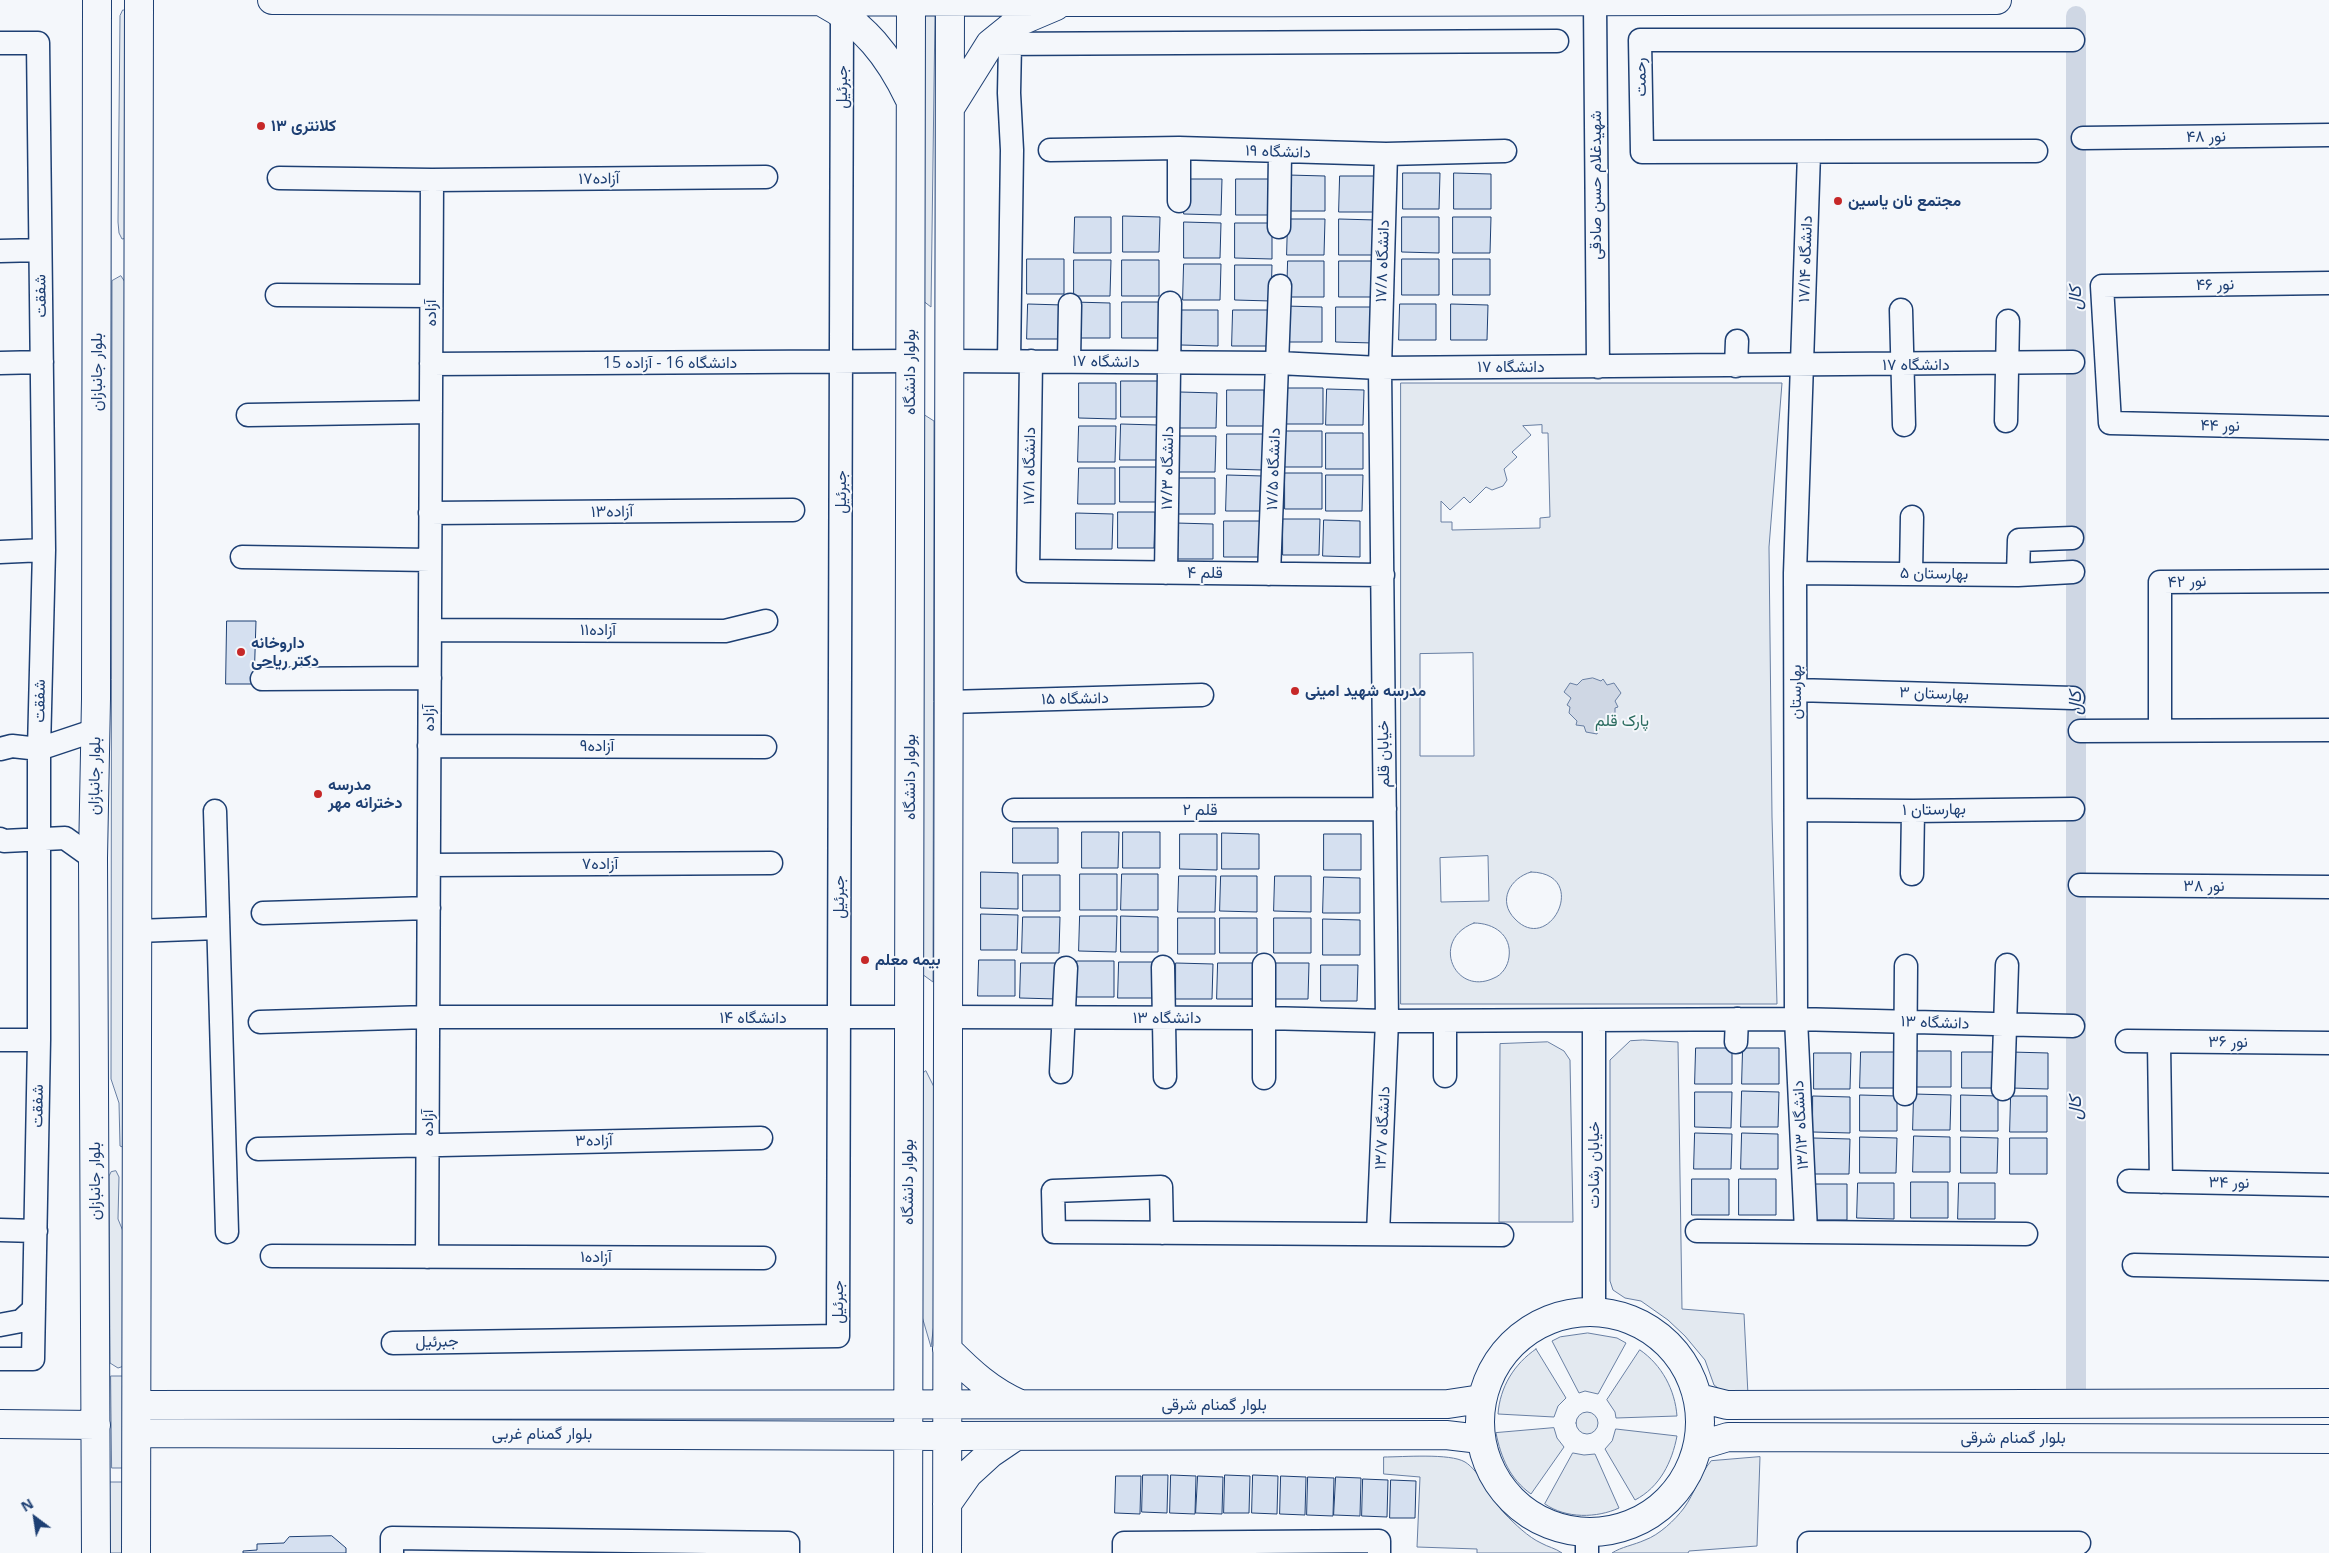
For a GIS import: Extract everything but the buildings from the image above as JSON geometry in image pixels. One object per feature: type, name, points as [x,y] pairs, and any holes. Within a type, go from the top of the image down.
[{"type":"main road","name":"بلوار جانبازان","points":[[96,1553],[93,858],[96,730],[97,0]]},
{"type":"main road","points":[[136,1553],[139,0]]},
{"type":"main road","points":[[272,0],[399,0],[832,7],[950,1],[1595,3],[1997,0]]},
{"type":"main road","points":[[946,1553],[950,1]]},
{"type":"main road","points":[[949,108],[1016,23],[1067,1]]},
{"type":"main road","name":"بولوار دانشگاه","points":[[908,1553],[906,1406],[910,1017],[911,2]]},
{"type":"main road","points":[[832,7],[862,29],[879,48],[899,76],[911,101]]},
{"type":"main road","points":[[98,257],[138,258]]},
{"type":"main road","points":[[95,1158],[137,1157]]},
{"type":"main road","points":[[1594,1311],[1623,1316],[1642,1324],[1672,1346],[1689,1370],[1699,1398],[1701,1422],[1698,1446],[1684,1481],[1658,1509],[1625,1527],[1587,1543],[1529,1515],[1506,1494],[1489,1468],[1480,1438],[1481,1399],[1492,1371],[1510,1346],[1534,1326],[1563,1314],[1594,1311]]},
{"type":"main road","points":[[947,1349],[978,1380],[999,1395],[1024,1406]]},
{"type":"main road","points":[[1699,1398],[1727,1405],[2329,1403]]},
{"type":"main road","name":"بلوار گمنام شرقی","points":[[947,1406],[1448,1404],[1481,1399]]},
{"type":"main road","points":[[2073,1403],[2073,1438]]},
{"type":"main road","points":[[170,1405],[171,1433]]},
{"type":"main road","name":"بلوار گمنام غربی","points":[[137,1406],[947,1406]]},
{"type":"main road","points":[[0,1424],[96,1425]]},
{"type":"main road","name":"بلوار گمنام غربی","points":[[137,1433],[946,1436]]},
{"type":"main road","name":"بلوار گمنام شرقی","points":[[946,1436],[1446,1435],[1480,1438]]},
{"type":"main road","points":[[947,1504],[968,1474],[991,1453],[1016,1436]]},
{"type":"main road","name":"بلوار گمنام شرقی","points":[[1698,1446],[1728,1437],[2329,1439]]},
{"type":"street","name":"شهیدغلام حسن صادقی","points":[[1595,3],[1598,367]]},
{"type":"street","name":"جبرئیل","points":[[393,1343],[838,1336],[841,362],[832,7]]},
{"type":"street","name":"رحمت","points":[[2036,151],[1642,152],[1640,40],[2073,40]]},
{"type":"street","points":[[1000,44],[1557,41]]},
{"type":"street","name":"شفقت","points":[[0,43],[38,43],[44,550],[39,749],[39,1040],[33,1359],[0,1359]]},
{"type":"street","name":"دانشگاه ۱۷/۱","points":[[1000,44],[1009,93],[1028,571]]},
{"type":"street","name":"نور ۴۸","points":[[2083,138],[2329,136]]},
{"type":"street","points":[[1179,148],[1179,201]]},
{"type":"street","name":"دانشگاه ۱۹","points":[[1050,150],[1179,148],[1280,153],[1386,154],[1505,151]]},
{"type":"street","points":[[1279,227],[1280,153]]},
{"type":"street","name":"دانشگاه ۱۷/۱۴","points":[[1804,364],[1810,153]]},
{"type":"street","name":"دانشگاه ۱۷/۸","points":[[1380,368],[1386,154]]},
{"type":"street","name":"آزاده۱۷","points":[[279,178],[432,180],[766,177]]},
{"type":"street","name":"آزاده","points":[[427,1257],[432,180]]},
{"type":"street","points":[[0,251],[40,250]]},
{"type":"street","name":"نور ۴۶","points":[[2110,424],[2102,286],[2329,284]]},
{"type":"street","name":"دانشگاه ۱۷/۵","points":[[1270,574],[1280,286]]},
{"type":"street","points":[[276,295],[431,296]]},
{"type":"street","name":"دانشگاه ۱۷/۳","points":[[1166,573],[1170,303]]},
{"type":"street","points":[[1069,362],[1070,305]]},
{"type":"street","points":[[1901,310],[1904,425]]},
{"type":"street","points":[[2006,421],[2008,321]]},
{"type":"street","points":[[1736,366],[1737,341]]},
{"type":"street","name":"دانشگاه ۱۷","points":[[948,361],[1278,364],[1380,368],[1442,358],[1598,367],[2073,362]]},
{"type":"street","name":"دانشگاه 16 - آزاده 15","points":[[431,364],[910,361]]},
{"type":"street","points":[[0,363],[42,362]]},
{"type":"street","name":"بهارستان","points":[[1796,1019],[1795,573],[1804,364]]},
{"type":"street","name":"خیابان قلم","points":[[1380,368],[1387,1021]]},
{"type":"street","points":[[248,415],[431,412]]},
{"type":"street","name":"نور ۴۴","points":[[2110,424],[2329,428]]},
{"type":"street","name":"آزاده۱۳","points":[[430,513],[793,510]]},
{"type":"street","points":[[1911,574],[1912,517]]},
{"type":"street","points":[[2018,576],[2019,540],[2072,538]]},
{"type":"street","points":[[0,552],[44,550]]},
{"type":"street","points":[[242,557],[430,560]]},
{"type":"street","name":"قلم ۴","points":[[1028,571],[1382,575]]},
{"type":"street","name":"بهارستان ۵","points":[[1795,573],[2018,576],[2073,572]]},
{"type":"street","name":"نور ۴۲","points":[[2160,729],[2160,582],[2329,581]]},
{"type":"street","name":"آزاده۱۱","points":[[430,630],[724,631],[766,621]]},
{"type":"street","points":[[262,678],[430,678]]},
{"type":"street","name":"بهارستان ۳","points":[[1796,690],[2073,698]]},
{"type":"street","name":"دانشگاه ۱۵","points":[[948,702],[1202,695]]},
{"type":"street","points":[[2080,731],[2160,729],[2329,730]]},
{"type":"street","points":[[0,749],[12,746],[39,749],[96,730]]},
{"type":"street","name":"آزاده۹","points":[[429,746],[765,746]]},
{"type":"street","name":"بهارستان ۱","points":[[1796,810],[1913,811],[2073,808]]},
{"type":"street","name":"قلم ۲","points":[[1014,810],[1385,809]]},
{"type":"street","points":[[216,811],[227,1232]]},
{"type":"street","points":[[1912,874],[1913,811]]},
{"type":"street","points":[[0,839],[4,841],[39,841],[65,838],[93,858]]},
{"type":"street","name":"آزاده۷","points":[[429,865],[771,862]]},
{"type":"street","name":"نور ۳۸","points":[[2080,885],[2329,887]]},
{"type":"street","points":[[262,913],[429,908]]},
{"type":"street","points":[[137,931],[218,928]]},
{"type":"street","points":[[2003,1089],[2007,964]]},
{"type":"street","points":[[1264,965],[1264,1078]]},
{"type":"street","points":[[1904,1094],[1906,966]]},
{"type":"street","points":[[1163,967],[1165,1077]]},
{"type":"street","points":[[1061,1072],[1066,968]]},
{"type":"street","name":"دانشگاه ۱۴","points":[[260,1022],[428,1017],[910,1017]]},
{"type":"street","name":"دانشگاه ۱۳","points":[[947,1017],[1264,1018],[1387,1021],[1796,1019],[2073,1026]]},
{"type":"street","points":[[1736,1042],[1737,1019]]},
{"type":"street","name":"دانشگاه ۱۳/۱۳","points":[[1796,1019],[1806,1231]]},
{"type":"street","name":"خیابان رشادت","points":[[1594,1020],[1594,1311]]},
{"type":"street","name":"دانشگاه ۱۳/۷","points":[[1378,1234],[1387,1021]]},
{"type":"street","points":[[1445,1021],[1445,1076]]},
{"type":"street","points":[[0,1040],[39,1040]]},
{"type":"street","name":"نور ۳۶","points":[[2126,1041],[2159,1043],[2329,1043]]},
{"type":"street","points":[[2159,1043],[2160,1182]]},
{"type":"street","name":"آزاده۳","points":[[258,1149],[761,1138]]},
{"type":"street","name":"نور ۳۴","points":[[2129,1181],[2329,1185]]},
{"type":"street","points":[[1162,1233],[1161,1187],[1053,1191],[1054,1232],[1162,1233],[1502,1235]]},
{"type":"street","points":[[0,1230],[36,1231]]},
{"type":"street","points":[[1697,1231],[2026,1234]]},
{"type":"street","name":"آزاده۱","points":[[272,1256],[764,1258]]},
{"type":"street","points":[[2134,1265],[2329,1269]]},
{"type":"street","points":[[0,1325],[21,1321],[34,1309]]},
{"type":"street","points":[[1124,1553],[1124,1543],[1379,1541],[1379,1553]]},
{"type":"street","points":[[1809,1553],[1809,1542],[2079,1543]]},
{"type":"street","points":[[392,1545],[788,1548]]},
{"type":"green space","points":[[123,10],[128,10],[127,238],[122,239],[119,233],[118,222],[120,16]]},
{"type":"green space","points":[[935,14],[931,307],[922,300],[923,16]]},
{"type":"green space","points":[[121,276],[125,282],[125,1148],[120,1146],[119,1103],[111,1079],[112,281]]},
{"type":"green space","name":"پارک قلم","points":[[1401,383],[1782,383],[1769,547],[1772,817],[1777,1004],[1401,1004]],"holes":[[[1542,425],[1542,433],[1548,433],[1550,517],[1540,518],[1540,528],[1452,530],[1452,522],[1441,522],[1441,501],[1450,510],[1464,497],[1470,503],[1486,487],[1492,490],[1503,486],[1507,480],[1504,469],[1517,457],[1512,452],[1531,435],[1523,426]],[[1473,653],[1474,756],[1420,756],[1420,654]],[[1488,856],[1489,901],[1441,902],[1440,858]],[[1531,872],[1549,876],[1559,885],[1562,897],[1559,910],[1551,921],[1541,927],[1528,928],[1515,919],[1507,905],[1507,898],[1508,891],[1517,879]],[[1474,923],[1488,925],[1500,932],[1508,942],[1509,957],[1507,964],[1497,977],[1480,982],[1468,980],[1452,964],[1450,953],[1453,941],[1460,931]]]},
{"type":"green space","points":[[923,414],[934,421],[933,982],[922,974]]},
{"type":"green space","points":[[1630,1041],[1678,1042],[1682,1309],[1744,1314],[1748,1395],[1722,1391],[1714,1385],[1705,1360],[1685,1336],[1668,1320],[1641,1301],[1625,1298],[1613,1290],[1610,1281],[1610,1060]]},
{"type":"green space","points":[[1548,1042],[1564,1051],[1570,1060],[1573,1222],[1499,1222],[1500,1044]]},
{"type":"green space","points":[[926,1071],[934,1087],[936,1308],[931,1347],[916,1296],[917,1078]]},
{"type":"green space","points":[[116,1171],[119,1177],[118,1219],[127,1241],[124,1366],[118,1368],[110,1363],[109,1176],[111,1172]]},
{"type":"green space","points":[[1588,1333],[1617,1338],[1626,1343],[1598,1394],[1585,1391],[1579,1393],[1552,1341],[1560,1337]]},
{"type":"green space","points":[[1536,1349],[1566,1398],[1558,1406],[1554,1417],[1498,1414],[1499,1404],[1510,1377],[1521,1362]]},
{"type":"green space","points":[[1640,1350],[1655,1363],[1666,1379],[1676,1406],[1677,1416],[1616,1418],[1615,1412],[1607,1400]]},
{"type":"green space","points":[[111,1376],[125,1376],[125,1468],[112,1468]]},
{"type":"green space","points":[[1587,1412],[1595,1415],[1598,1423],[1595,1431],[1587,1434],[1579,1431],[1576,1423],[1579,1415]]},
{"type":"green space","points":[[1554,1428],[1557,1438],[1564,1447],[1531,1494],[1512,1475],[1504,1459],[1496,1433]]},
{"type":"green space","points":[[1616,1429],[1677,1436],[1672,1455],[1664,1473],[1644,1495],[1635,1500],[1605,1449],[1612,1441]]},
{"type":"green space","points":[[1573,1453],[1595,1454],[1619,1508],[1601,1514],[1582,1515],[1562,1512],[1545,1504]]},
{"type":"green space","points":[[1438,1456],[1465,1462],[1476,1472],[1500,1508],[1517,1526],[1536,1540],[1562,1553],[1477,1553],[1477,1549],[1417,1547],[1420,1477],[1384,1474],[1384,1457]]},
{"type":"green space","points":[[1760,1457],[1757,1546],[1689,1551],[1688,1553],[1612,1553],[1650,1538],[1671,1522],[1688,1502],[1703,1472],[1711,1461]]},
{"type":"green space","points":[[109,1482],[125,1482],[125,1553],[109,1553]]},
{"type":"shaded area","points":[[1593,678],[1601,681],[1603,679],[1607,685],[1614,683],[1621,693],[1615,701],[1618,707],[1615,708],[1615,714],[1606,726],[1600,726],[1597,734],[1586,732],[1584,726],[1576,725],[1577,721],[1569,713],[1570,707],[1567,705],[1571,698],[1564,692],[1570,683],[1577,685],[1582,680]]},
{"type":"waterway","name":"کال","points":[[2076,16],[2076,1390]]},
{"type":"place","name":"کلانتری ۱۳","points":[[261,126]]},
{"type":"place","name":"مجتمع نان یاسین","points":[[1838,201]]},
{"type":"place","name":"داروخانه دکتر ریاحی","points":[[241,652]]},
{"type":"place","name":"مدرسه شهید امینی","points":[[1295,691]]},
{"type":"place","name":"مدرسه دخترانه مهر","points":[[318,794]]},
{"type":"place","name":"بیمه معلم","points":[[865,960]]}]
